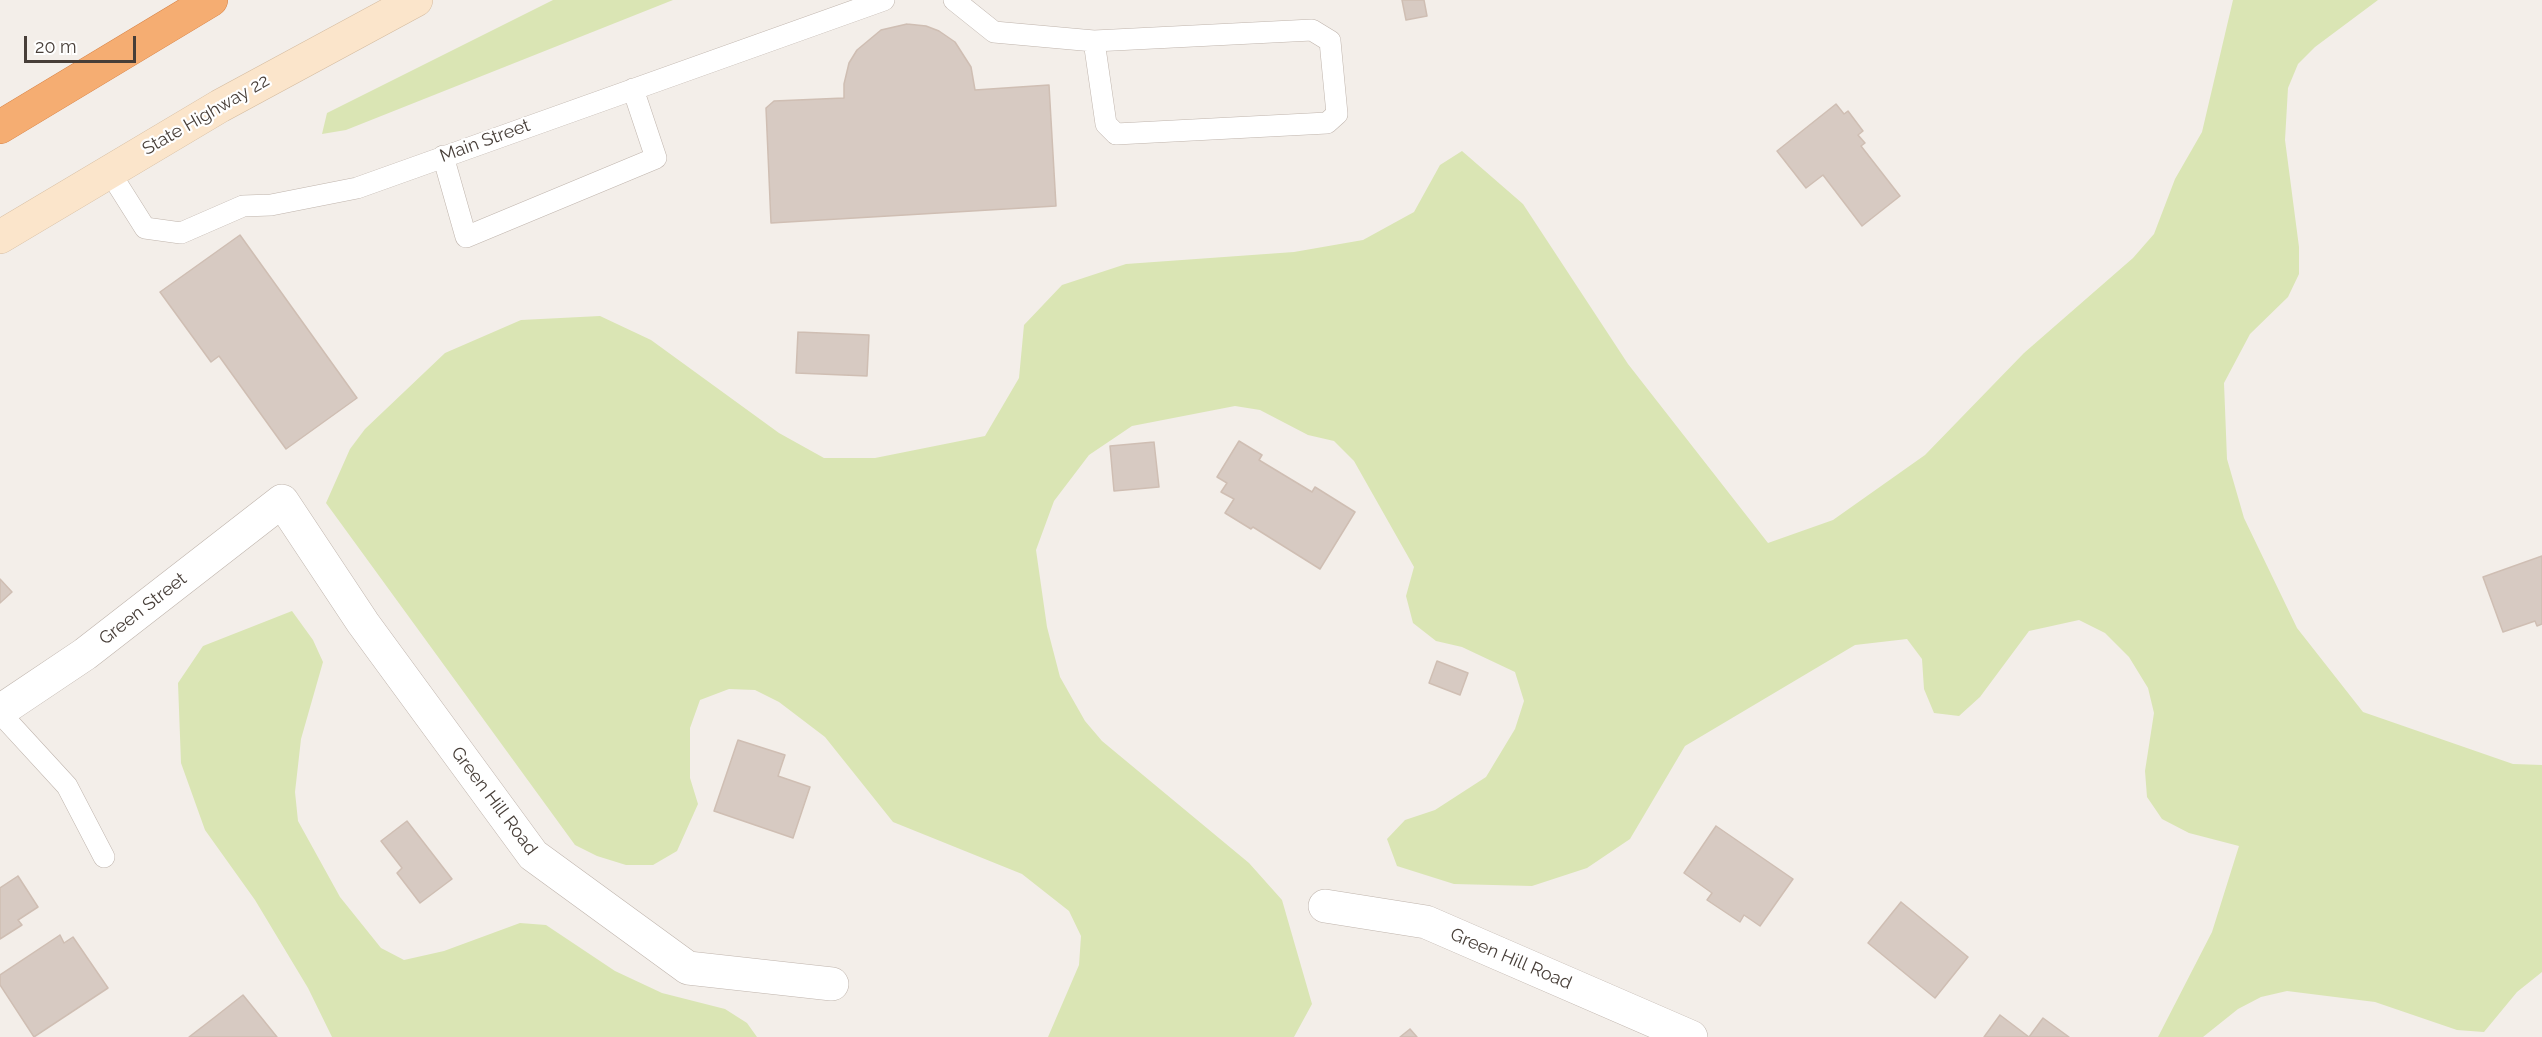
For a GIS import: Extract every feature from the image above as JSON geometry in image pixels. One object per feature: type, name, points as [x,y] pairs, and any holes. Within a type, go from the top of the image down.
[{"type":"highway","points":[[0,127],[211,0]]},
{"type":"main road","name":"State Highway 22","points":[[0,237],[109,171],[280,73],[416,0]]},
{"type":"street","name":"Green Street","points":[[0,712],[85,654],[282,501]]},
{"type":"street","name":"Green Hill Road","points":[[282,501],[363,623],[533,855],[688,968],[832,984]]},
{"type":"street","name":"Green Hill Road","points":[[1325,906],[1426,922],[1691,1037]]},
{"type":"lane","name":"Main Street","points":[[109,171],[145,228],[181,233],[243,206],[271,206],[357,188],[884,0]]},
{"type":"lane","points":[[954,0],[994,32],[1094,41],[1312,30],[1330,41],[1337,114],[1327,123],[1116,134],[1106,124],[1094,41]]},
{"type":"lane","points":[[443,156],[466,237],[656,158],[633,89]]},
{"type":"lane","points":[[0,712],[68,786],[104,857]]},
{"type":"green space","points":[[553,0],[673,0],[346,130],[322,134],[327,113]]},
{"type":"green space","points":[[2233,0],[2378,0],[2315,47],[2298,64],[2288,88],[2285,140],[2299,247],[2299,274],[2288,297],[2250,334],[2224,383],[2227,459],[2244,518],[2297,628],[2363,712],[2513,764],[2542,765],[2542,972],[2517,992],[2484,1032],[2457,1030],[2375,1002],[2287,991],[2261,997],[2238,1009],[2203,1037],[2158,1037],[2212,932],[2239,846],[2189,833],[2162,819],[2147,797],[2145,771],[2154,713],[2148,688],[2129,657],[2105,633],[2079,620],[2029,631],[1980,697],[1959,716],[1934,713],[1924,689],[1922,659],[1907,639],[1855,645],[1685,746],[1630,839],[1587,868],[1532,886],[1454,884],[1397,866],[1387,839],[1405,820],[1435,810],[1486,777],[1515,729],[1524,701],[1515,672],[1462,647],[1436,641],[1413,623],[1406,596],[1414,567],[1354,461],[1334,441],[1308,435],[1260,410],[1235,406],[1132,426],[1089,455],[1054,501],[1036,550],[1047,627],[1060,677],[1085,721],[1102,741],[1249,863],[1282,900],[1312,1004],[1294,1037],[1048,1037],[1079,965],[1081,936],[1069,911],[1022,874],[893,822],[825,737],[779,702],[755,690],[729,689],[700,700],[690,728],[690,778],[698,804],[677,851],[653,865],[626,865],[597,856],[575,845],[326,503],[350,449],[365,429],[445,353],[521,320],[600,316],[651,340],[779,433],[824,458],[875,458],[985,436],[1019,378],[1024,325],[1062,285],[1126,264],[1294,252],[1363,240],[1414,212],[1440,165],[1462,151],[1523,204],[1628,364],[1768,543],[1833,520],[1925,455],[2024,353],[2133,258],[2154,234],[2175,179],[2202,132]]},
{"type":"green space","points":[[292,611],[313,640],[323,662],[301,739],[295,792],[298,821],[340,897],[381,948],[404,960],[444,951],[520,923],[546,925],[615,971],[662,993],[725,1009],[747,1023],[757,1037],[332,1037],[308,988],[255,900],[205,830],[181,763],[178,683],[203,646]]},
{"type":"building","points":[[1402,0],[1424,0],[1427,16],[1406,20]]},
{"type":"building","points":[[907,24],[926,26],[939,31],[955,42],[971,67],[975,90],[1049,85],[1056,206],[771,223],[766,108],[774,101],[844,98],[844,84],[849,63],[857,50],[881,30]]},
{"type":"building","points":[[1836,104],[1844,114],[1848,111],[1863,131],[1858,135],[1865,143],[1861,146],[1900,196],[1862,226],[1823,175],[1806,188],[1777,151]]},
{"type":"building","points":[[240,235],[357,398],[286,449],[219,356],[211,362],[160,292]]},
{"type":"building","points":[[798,332],[869,335],[867,376],[796,373]]},
{"type":"building","points":[[1239,441],[1262,455],[1259,460],[1312,492],[1315,487],[1355,512],[1320,569],[1253,527],[1251,529],[1225,513],[1234,499],[1221,492],[1227,483],[1217,477]]},
{"type":"building","points":[[1154,442],[1159,487],[1114,491],[1110,446]]},
{"type":"building","points":[[2542,556],[2542,624],[2537,626],[2535,621],[2503,632],[2483,577]]},
{"type":"building","points":[[0,579],[12,592],[0,603]]},
{"type":"building","points":[[1437,661],[1468,673],[1460,695],[1429,683]]},
{"type":"building","points":[[738,740],[785,755],[778,776],[810,787],[793,838],[714,811]]},
{"type":"building","points":[[407,821],[452,879],[420,903],[397,873],[402,868],[381,841]]},
{"type":"building","points":[[1716,826],[1793,879],[1760,926],[1744,915],[1740,922],[1707,900],[1712,893],[1684,873]]},
{"type":"building","points":[[18,876],[38,907],[18,920],[22,925],[0,939],[0,888]]},
{"type":"building","points":[[1901,902],[1968,957],[1935,998],[1868,943]]},
{"type":"building","points":[[60,935],[64,943],[73,937],[108,988],[34,1037],[0,985],[0,975]]},
{"type":"building","points":[[243,995],[277,1037],[189,1037],[215,1017]]},
{"type":"building","points":[[2000,1015],[2029,1037],[1984,1037]]},
{"type":"building","points":[[2043,1018],[2069,1037],[2029,1037]]},
{"type":"building","points":[[1410,1029],[1417,1037],[1400,1037]]}]
